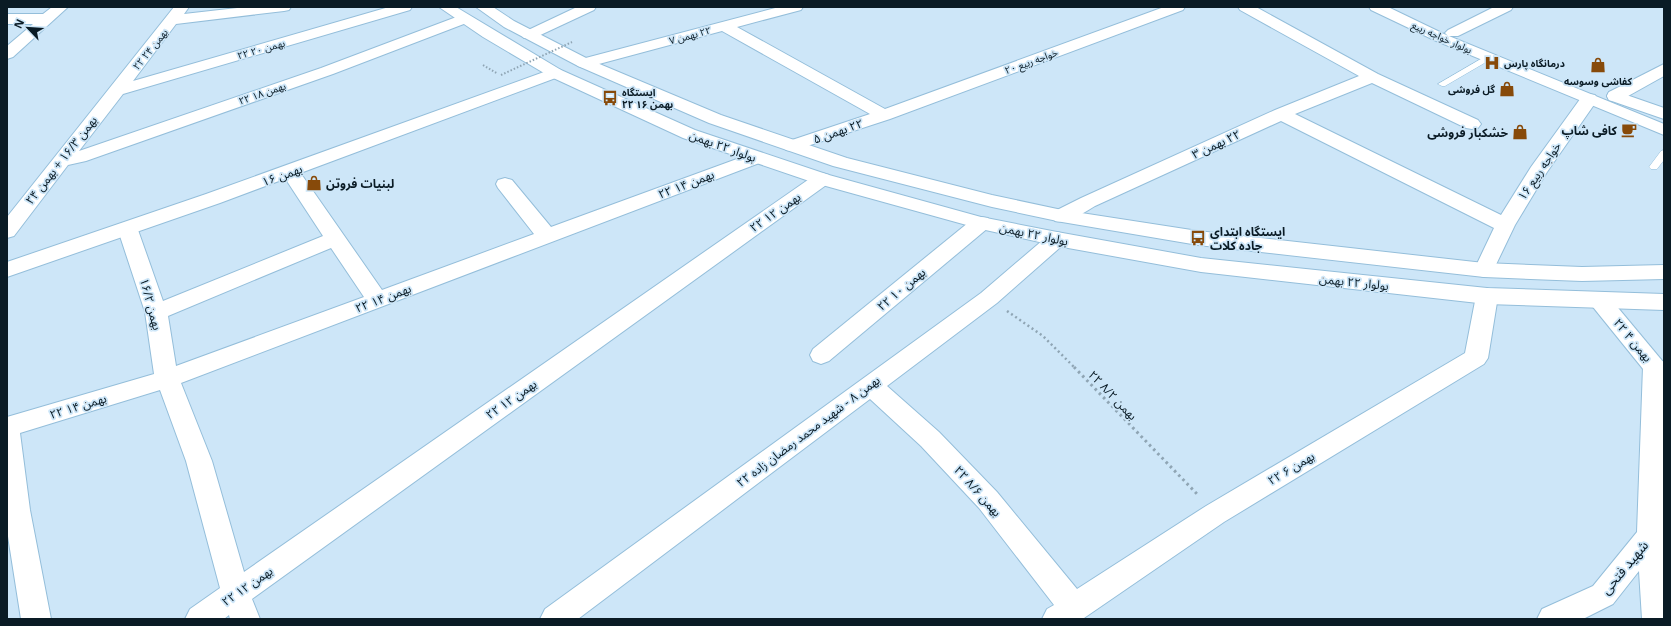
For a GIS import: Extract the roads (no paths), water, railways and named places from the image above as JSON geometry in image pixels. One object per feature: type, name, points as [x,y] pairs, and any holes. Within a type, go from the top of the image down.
[{"type":"street","points":[[7,54],[61,7]]},
{"type":"street","points":[[178,13],[284,7]]},
{"type":"street","name":"۲۲ بهمن ۲۰","points":[[116,91],[405,7]]},
{"type":"street","name":"بولوار ۲۲ بهمن","points":[[446,7],[555,73],[689,134],[756,158],[822,179],[981,222],[1198,238],[1484,270],[1582,274],[1664,272]]},
{"type":"street","name":"بولوار ۲۲ بهمن","points":[[483,7],[529,35],[584,63],[715,119],[840,162],[992,201],[1060,228],[1201,265],[1487,296],[1601,302],[1664,302]]},
{"type":"street","points":[[529,35],[589,7]]},
{"type":"street","name":"٢٢ بهمن ٧","points":[[584,63],[796,7]]},
{"type":"street","name":"خواجه ربیع ۲۰","points":[[884,115],[1178,7]]},
{"type":"street","points":[[1245,7],[1372,76],[1472,124]]},
{"type":"street","name":"بولوار خواجه ربیع","points":[[1376,7],[1439,37],[1664,130]]},
{"type":"street","name":"بولوار خواجه ربیع","points":[[1398,7],[1453,33],[1615,96],[1664,109]]},
{"type":"street","points":[[1453,33],[1506,7]]},
{"type":"street","name":"۲۲ بهمن ۲۴","points":[[116,91],[178,13]]},
{"type":"street","points":[[7,19],[48,18]]},
{"type":"street","name":"۲۲ بهمن ۱۸","points":[[59,162],[80,157],[312,76],[464,19]]},
{"type":"street","points":[[724,26],[884,115]]},
{"type":"street","points":[[1615,96],[1664,68]]},
{"type":"street","name":"بهمن ۱۶","points":[[7,270],[128,230],[290,172],[555,73]]},
{"type":"street","name":"٢٢ بهمن ۳","points":[[1060,228],[1088,202],[1281,114],[1372,76]]},
{"type":"street","points":[[1645,78],[1664,82]]},
{"type":"street","name":"بهمن ۱۶/۳ + بهمن ۲۴","points":[[7,231],[59,162],[116,91]]},
{"type":"street","points":[[1615,96],[1664,114]]},
{"type":"street","name":"خواجه ربیع ۱۶","points":[[1484,270],[1505,225],[1538,171],[1589,99]]},
{"type":"street","points":[[1281,114],[1505,225]]},
{"type":"street","name":"٢٢ بهمن ۵","points":[[792,146],[884,115]]},
{"type":"street","name":"۲۲ بهمن ۱۴","points":[[7,427],[167,379],[756,158]]},
{"type":"street","points":[[290,172],[377,300]]},
{"type":"street","name":"۲۲ بهمن ۱۲","points":[[200,619],[822,179]]},
{"type":"street","points":[[505,184],[547,236]]},
{"type":"street","name":"۲۲ بهمن ۱۰","points":[[820,355],[981,222]]},
{"type":"street","name":"۲۲ بهمن ۸ - شهید محمد رمضان زاده","points":[[555,619],[989,298],[1060,228]]},
{"type":"street","name":"بهمن ۱۶/۲","points":[[128,230],[156,312],[167,379],[199,461],[236,594],[245,619]]},
{"type":"street","points":[[156,312],[335,239]]},
{"type":"street","name":"۲۲ بهمن ۶","points":[[1066,614],[1216,514],[1476,358],[1487,296]]},
{"type":"street","name":"۲۲ بهمن ۴","points":[[1601,302],[1659,373]]},
{"type":"street","name":"شهید فتحی","points":[[1552,619],[1603,595],[1650,536],[1659,373]]},
{"type":"street","name":"۲۲ بهمن ۸/۶","points":[[871,384],[930,439],[988,500],[1066,614]]},
{"type":"street","points":[[7,427],[18,510],[36,619]]},
{"type":"street","points":[[1650,536],[1657,619]]},
{"type":"lane","points":[[1442,84],[1489,58]]},
{"type":"lane","points":[[1654,167],[1664,154]]},
{"type":"place","name":"درمانگاه پارس","points":[[1492,63]]},
{"type":"place","name":"کفاشی وسوسه","points":[[1598,65]]},
{"type":"place","name":"گل فروشی","points":[[1507,89]]},
{"type":"place","name":"ایستگاه ۲۲ بهمن ۱۶","points":[[610,98]]},
{"type":"place","name":"کافی شاپ","points":[[1629,130]]},
{"type":"place","name":"خشکبار فروشی","points":[[1520,132]]},
{"type":"place","name":"لبنیات فروتن","points":[[314,183]]},
{"type":"place","name":"ایستگاه ابتدای جاده کلات","points":[[1198,238]]}]
